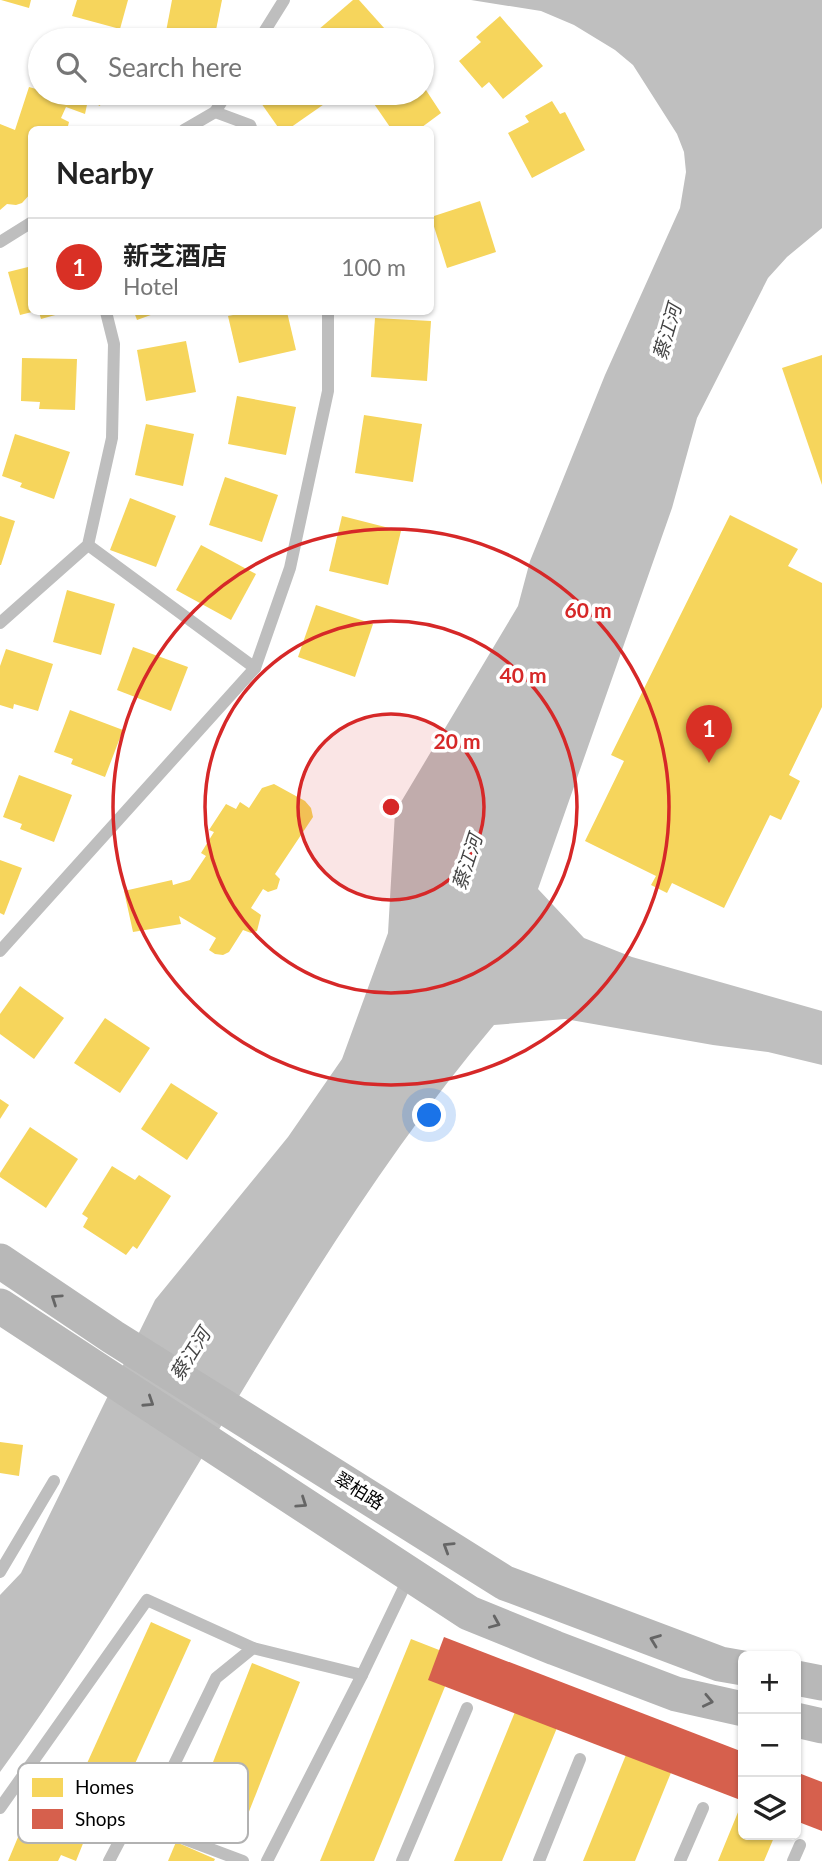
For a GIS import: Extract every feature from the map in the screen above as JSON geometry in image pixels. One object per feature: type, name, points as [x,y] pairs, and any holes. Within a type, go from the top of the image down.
[{"type":"main road","name":"翠柏路","points":[[0,1261],[113,1337],[505,1583],[720,1664],[738,1667]]},
{"type":"main road","points":[[0,1306],[469,1612],[676,1694],[738,1708]]},
{"type":"main road","points":[[801,1679],[822,1683]]},
{"type":"main road","points":[[801,1721],[822,1726]]},
{"type":"lane","points":[[266,28],[284,0]]},
{"type":"lane","points":[[191,126],[215,112],[219,105]]},
{"type":"lane","points":[[215,112],[250,126]]},
{"type":"lane","points":[[0,242],[28,224]]},
{"type":"lane","points":[[0,624],[88,545],[112,438],[114,344],[107,315]]},
{"type":"lane","points":[[0,951],[255,668],[290,568],[328,391],[328,315]]},
{"type":"lane","points":[[88,545],[255,668]]},
{"type":"lane","points":[[1,1568],[54,1481]]},
{"type":"lane","points":[[267,1861],[411,1574]]},
{"type":"lane","points":[[32,1763],[147,1600],[253,1648],[362,1675]]},
{"type":"lane","points":[[175,1763],[216,1678],[253,1648]]},
{"type":"lane","points":[[402,1861],[467,1708]]},
{"type":"lane","points":[[539,1861],[580,1759]]},
{"type":"lane","points":[[0,1808],[18,1783]]},
{"type":"lane","points":[[680,1861],[703,1808]]},
{"type":"lane","points":[[108,1861],[118,1843]]},
{"type":"lane","points":[[195,1843],[243,1861]]},
{"type":"lane","points":[[793,1861],[800,1844]]},
{"type":"water","name":"蔡江河","points":[[471,0],[822,0],[822,228],[787,257],[768,278],[697,418],[672,508],[538,889],[584,938],[632,957],[822,1011],[822,1065],[768,1052],[565,1019],[494,1025],[424,1113],[360,1204],[299,1298],[124,1586],[64,1680],[0,1772],[0,1595],[21,1573],[155,1300],[288,1137],[342,1059],[388,933],[395,812],[518,606],[530,561],[605,375],[680,208],[686,172],[684,152],[677,134],[633,65],[615,50],[574,25],[541,11]]},
{"type":"building: Homes","points":[[1,0],[31,0],[29,8]]},
{"type":"building: Homes","points":[[77,0],[128,0],[120,28],[72,16]]},
{"type":"building: Homes","points":[[172,0],[222,0],[216,28],[167,28]]},
{"type":"building: Homes","points":[[353,0],[359,0],[384,28],[320,28]]},
{"type":"building: Homes","points":[[500,16],[543,66],[503,99],[489,82],[482,88],[459,61],[481,42],[476,37]]},
{"type":"building: Homes","points":[[28,90],[28,105],[87,105],[85,114],[66,107],[61,118],[69,122],[68,126],[28,126],[28,196],[22,203],[7,204],[0,210],[0,124],[15,130]]},
{"type":"building: Homes","points":[[552,101],[560,114],[565,112],[585,150],[532,178],[508,133],[529,122],[525,116]]},
{"type":"building: Homes","points":[[434,102],[441,113],[423,126],[389,126],[375,105],[434,105]]},
{"type":"building: Homes","points":[[262,105],[323,105],[293,126],[277,126]]},
{"type":"building: Homes","points":[[480,201],[496,252],[447,268],[434,227],[434,216]]},
{"type":"building: Homes","points":[[28,267],[28,313],[20,315],[8,272]]},
{"type":"building: Homes","points":[[40,315],[55,315],[41,319]]},
{"type":"building: Homes","points":[[135,315],[151,315],[137,320]]},
{"type":"building: Homes","points":[[288,315],[296,350],[239,363],[228,316]]},
{"type":"building: Homes","points":[[375,318],[431,321],[427,381],[371,377]]},
{"type":"building: Homes","points":[[186,341],[196,392],[146,401],[137,350]]},
{"type":"building: Homes","points":[[822,355],[822,485],[782,368]]},
{"type":"building: Homes","points":[[22,358],[77,359],[75,410],[39,409],[40,402],[21,401]]},
{"type":"building: Homes","points":[[237,396],[296,407],[286,455],[228,444]]},
{"type":"building: Homes","points":[[364,415],[422,424],[413,482],[355,473]]},
{"type":"building: Homes","points":[[146,424],[194,434],[183,486],[135,475]]},
{"type":"building: Homes","points":[[15,434],[70,452],[54,499],[20,487],[22,483],[2,476]]},
{"type":"building: Homes","points":[[225,477],[278,495],[262,542],[209,525]]},
{"type":"building: Homes","points":[[130,498],[176,516],[156,567],[110,550]]},
{"type":"building: Homes","points":[[730,515],[798,549],[788,566],[822,583],[822,707],[789,775],[800,781],[781,820],[770,815],[724,908],[672,883],[667,893],[651,885],[656,876],[585,841],[624,761],[611,755]]},
{"type":"building: Homes","points":[[0,516],[15,521],[1,565],[0,565]]},
{"type":"building: Homes","points":[[342,516],[401,531],[388,585],[329,571]]},
{"type":"building: Homes","points":[[201,545],[256,574],[231,620],[176,590]]},
{"type":"building: Homes","points":[[67,590],[115,604],[101,655],[53,642]]},
{"type":"building: Homes","points":[[316,605],[373,624],[355,677],[298,657]]},
{"type":"building: Homes","points":[[133,647],[188,667],[171,711],[117,690]]},
{"type":"building: Homes","points":[[6,649],[53,664],[38,711],[14,704],[13,709],[0,705],[0,666]]},
{"type":"building: Homes","points":[[70,710],[123,730],[105,777],[71,764],[73,759],[54,752]]},
{"type":"building: Homes","points":[[19,775],[72,795],[54,842],[20,829],[22,824],[3,817]]},
{"type":"building: Homes","points":[[274,784],[305,801],[311,808],[313,817],[275,874],[280,879],[277,889],[268,892],[263,889],[251,908],[261,915],[257,931],[251,933],[243,930],[229,952],[223,955],[209,950],[216,938],[179,916],[181,924],[133,932],[124,891],[172,880],[173,885],[190,880],[206,856],[201,853],[214,832],[209,830],[226,804],[236,809],[240,802],[249,808],[262,788]]},
{"type":"building: Homes","points":[[0,860],[22,868],[4,915],[0,913]]},
{"type":"building: Homes","points":[[20,986],[64,1018],[34,1059],[0,1034],[0,1014]]},
{"type":"building: Homes","points":[[105,1018],[150,1048],[120,1093],[74,1063]]},
{"type":"building: Homes","points":[[171,1083],[218,1113],[187,1160],[141,1129]]},
{"type":"building: Homes","points":[[0,1099],[9,1105],[0,1119]]},
{"type":"building: Homes","points":[[30,1127],[78,1159],[46,1208],[0,1177]]},
{"type":"building: Homes","points":[[112,1166],[135,1180],[139,1175],[171,1196],[137,1249],[133,1246],[126,1255],[83,1227],[88,1218],[82,1214]]},
{"type":"building: Homes","points":[[0,1442],[23,1445],[19,1476],[0,1473]]},
{"type":"building: Homes","points":[[151,1622],[191,1640],[135,1763],[87,1763]]},
{"type":"building: Homes","points":[[411,1639],[457,1657],[374,1861],[320,1861]]},
{"type":"building: Homes","points":[[252,1663],[300,1682],[248,1814],[248,1763],[213,1763]]},
{"type":"building: Homes","points":[[524,1690],[566,1706],[502,1861],[454,1861]]},
{"type":"building: Homes","points":[[634,1735],[679,1753],[635,1861],[583,1861]]},
{"type":"building: Homes","points":[[738,1812],[738,1840],[773,1840],[764,1861],[718,1861]]},
{"type":"building: Homes","points":[[18,1837],[18,1843],[83,1843],[76,1861],[61,1855],[58,1861],[8,1861]]},
{"type":"building: Homes","points":[[176,1843],[215,1859],[214,1861],[168,1861]]},
{"type":"building: Shops","points":[[444,1637],[738,1750],[738,1799],[428,1680]]},
{"type":"building: Shops","points":[[801,1774],[822,1782],[822,1831],[801,1823]]},
{"type":"place","name":"新芝酒店","points":[[709,763]]}]
